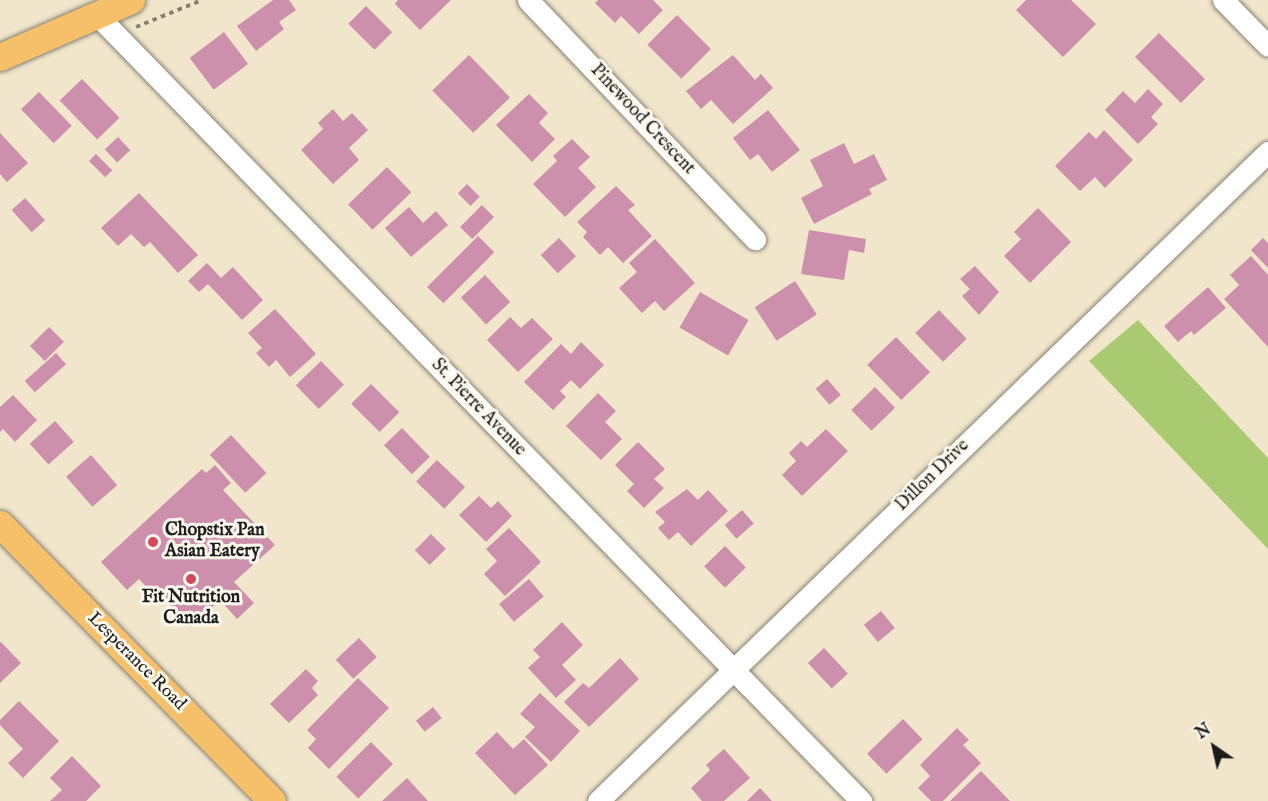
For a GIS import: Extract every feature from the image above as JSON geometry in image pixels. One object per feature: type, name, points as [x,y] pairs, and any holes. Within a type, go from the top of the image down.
[{"type":"main road","points":[[0,57],[131,0]]},
{"type":"main road","name":"Lesperance Road","points":[[0,524],[273,801]]},
{"type":"street","name":"Pinewood Crescent","points":[[528,0],[755,239]]},
{"type":"street","points":[[1223,0],[1268,46]]},
{"type":"street","name":"St. Pierre Avenue","points":[[96,14],[732,671],[861,801]]},
{"type":"street","name":"Dillon Drive","points":[[598,801],[1268,152]]},
{"type":"green space","points":[[1138,320],[1268,458],[1268,549],[1089,361]]},
{"type":"building","points":[[273,0],[289,0],[296,10],[279,22],[284,29],[256,51],[237,26]]},
{"type":"building","points":[[398,0],[451,0],[420,30],[395,4]]},
{"type":"building","points":[[598,0],[653,0],[663,10],[639,34],[621,16],[615,23],[595,3]]},
{"type":"building","points":[[1026,0],[1071,0],[1096,24],[1063,57],[1016,10]]},
{"type":"building","points":[[366,6],[392,32],[374,50],[348,24]]},
{"type":"building","points":[[677,15],[711,49],[681,79],[647,45]]},
{"type":"building","points":[[224,32],[248,64],[214,90],[190,58]]},
{"type":"building","points":[[1159,33],[1205,79],[1181,103],[1135,57]]},
{"type":"building","points":[[469,55],[510,97],[473,133],[432,90]]},
{"type":"building","points":[[733,55],[755,80],[761,74],[773,88],[733,124],[711,100],[701,109],[686,91]]},
{"type":"building","points":[[82,79],[120,118],[97,139],[60,101]]},
{"type":"building","points":[[1148,89],[1163,104],[1151,117],[1158,124],[1138,144],[1105,110],[1123,91],[1135,103]]},
{"type":"building","points":[[39,92],[72,126],[54,143],[21,109]]},
{"type":"building","points":[[529,94],[548,113],[539,123],[555,139],[532,162],[496,125]]},
{"type":"building","points":[[333,109],[343,121],[352,113],[368,130],[349,148],[359,160],[333,184],[301,150],[323,129],[318,123]]},
{"type":"building","points":[[768,110],[800,150],[772,172],[758,154],[750,160],[733,138]]},
{"type":"building","points":[[1104,130],[1133,160],[1105,188],[1095,177],[1080,191],[1055,166],[1089,132],[1096,139]]},
{"type":"building","points":[[0,133],[28,163],[7,182],[0,174]]},
{"type":"building","points":[[118,137],[130,150],[117,162],[105,149]]},
{"type":"building","points":[[572,139],[590,157],[578,168],[596,187],[565,217],[533,184],[557,161],[553,156]]},
{"type":"building","points":[[844,143],[854,164],[874,154],[887,180],[869,189],[872,194],[814,224],[801,198],[823,186],[810,160]]},
{"type":"building","points":[[96,154],[112,170],[105,177],[89,161]]},
{"type":"building","points":[[387,167],[411,192],[372,230],[348,205]]},
{"type":"building","points":[[467,184],[480,197],[471,206],[458,193]]},
{"type":"building","points":[[616,186],[635,205],[628,210],[652,236],[623,263],[608,247],[600,255],[583,237],[587,232],[577,222]]},
{"type":"building","points":[[139,193],[198,255],[178,273],[150,242],[144,247],[131,234],[118,246],[101,228]]},
{"type":"building","points":[[25,198],[45,220],[32,232],[12,210]]},
{"type":"building","points":[[482,205],[494,217],[472,239],[460,227]]},
{"type":"building","points":[[409,207],[423,223],[436,211],[448,225],[411,257],[385,228]]},
{"type":"building","points":[[1038,208],[1071,242],[1030,283],[1004,256],[1021,239],[1014,232]]},
{"type":"building","points":[[809,230],[866,239],[864,253],[849,250],[844,280],[801,274]]},
{"type":"building","points":[[478,236],[494,252],[443,303],[427,287]]},
{"type":"building","points":[[559,238],[576,256],[558,273],[541,255]]},
{"type":"building","points":[[1263,238],[1268,243],[1268,268],[1251,250]]},
{"type":"building","points":[[655,239],[695,283],[664,311],[655,301],[642,313],[619,288],[637,272],[629,263]]},
{"type":"building","points":[[1251,256],[1268,275],[1268,347],[1224,299],[1239,285],[1230,275]]},
{"type":"building","points":[[207,263],[221,278],[233,267],[263,300],[242,320],[208,284],[199,292],[188,281]]},
{"type":"building","points":[[975,266],[999,292],[979,315],[962,296],[970,289],[960,279]]},
{"type":"building","points":[[485,275],[510,302],[486,325],[461,298]]},
{"type":"building","points":[[795,281],[817,315],[777,341],[755,307]]},
{"type":"building","points":[[1208,287],[1226,308],[1194,335],[1191,331],[1178,342],[1164,326]]},
{"type":"building","points":[[700,292],[748,320],[728,356],[680,328]]},
{"type":"building","points":[[275,309],[316,354],[290,377],[276,360],[269,367],[256,353],[262,348],[248,333]]},
{"type":"building","points":[[939,310],[967,339],[943,362],[915,333]]},
{"type":"building","points":[[510,317],[521,328],[532,318],[553,339],[518,372],[487,340]]},
{"type":"building","points":[[49,327],[64,342],[45,361],[30,346]]},
{"type":"building","points":[[896,337],[930,372],[901,400],[867,365]]},
{"type":"building","points":[[581,342],[604,365],[580,389],[571,380],[560,391],[566,397],[553,410],[524,382],[561,344],[571,354]]},
{"type":"building","points":[[56,353],[66,364],[35,392],[25,381]]},
{"type":"building","points":[[321,361],[344,385],[319,409],[296,385]]},
{"type":"building","points":[[827,379],[841,395],[829,405],[816,389]]},
{"type":"building","points":[[371,384],[399,412],[379,432],[351,404]]},
{"type":"building","points":[[875,387],[895,408],[871,431],[851,410]]},
{"type":"building","points":[[598,393],[616,411],[605,422],[622,439],[601,460],[566,426]]},
{"type":"building","points":[[13,395],[37,420],[15,442],[3,429],[0,432],[0,407]]},
{"type":"building","points":[[55,421],[74,442],[48,465],[30,444]]},
{"type":"building","points":[[402,428],[430,457],[412,474],[384,445]]},
{"type":"building","points":[[826,429],[848,451],[802,496],[782,475],[796,461],[789,453],[801,441],[807,447]]},
{"type":"building","points":[[231,435],[266,473],[245,493],[210,455]]},
{"type":"building","points":[[638,442],[665,469],[654,479],[664,488],[644,508],[627,491],[634,484],[615,465]]},
{"type":"building","points":[[91,455],[117,485],[92,507],[66,477]]},
{"type":"building","points":[[437,460],[465,487],[444,509],[416,482]]},
{"type":"building","points":[[215,465],[231,483],[223,490],[275,545],[234,582],[254,603],[237,619],[220,600],[191,627],[159,593],[155,596],[139,579],[127,590],[101,562],[202,469],[206,473]]},
{"type":"building","points":[[687,489],[698,500],[708,490],[728,511],[691,546],[678,532],[669,540],[658,528],[665,522],[655,512]]},
{"type":"building","points":[[479,496],[491,508],[498,501],[512,516],[486,542],[459,515]]},
{"type":"building","points":[[742,510],[754,524],[736,539],[725,525]]},
{"type":"building","points":[[509,528],[541,562],[505,596],[484,574],[497,561],[486,549]]},
{"type":"building","points":[[431,534],[446,549],[430,565],[415,550]]},
{"type":"building","points":[[725,546],[746,568],[725,588],[704,566]]},
{"type":"building","points":[[529,579],[544,597],[514,622],[499,604]]},
{"type":"building","points":[[881,611],[895,628],[878,642],[864,625]]},
{"type":"building","points":[[562,622],[583,645],[562,665],[576,680],[556,698],[528,668],[540,657],[533,650]]},
{"type":"building","points":[[359,638],[377,657],[353,679],[336,660]]},
{"type":"building","points":[[0,643],[21,663],[0,683]]},
{"type":"building","points":[[824,648],[848,674],[832,689],[808,663]]},
{"type":"building","points":[[620,658],[639,679],[589,727],[564,702],[583,683],[589,688]]},
{"type":"building","points":[[306,669],[318,681],[312,688],[318,695],[289,723],[270,704]]},
{"type":"building","points":[[358,678],[389,708],[329,769],[308,748],[316,739],[307,730]]},
{"type":"building","points":[[540,693],[580,731],[551,762],[525,737],[535,727],[520,714]]},
{"type":"building","points":[[19,701],[59,741],[23,778],[8,763],[23,749],[0,725],[0,720]]},
{"type":"building","points":[[433,707],[442,718],[425,732],[416,721]]},
{"type":"building","points":[[903,719],[922,739],[886,774],[867,754]]},
{"type":"building","points":[[957,728],[969,740],[963,745],[981,763],[943,801],[931,801],[918,788],[930,776],[920,765]]},
{"type":"building","points":[[497,732],[513,749],[524,739],[548,765],[515,795],[475,753]]},
{"type":"building","points":[[371,742],[393,764],[358,799],[336,777]]},
{"type":"building","points":[[724,749],[750,778],[724,801],[702,801],[691,788],[710,770],[706,765]]},
{"type":"building","points":[[72,756],[101,786],[86,801],[50,801],[62,790],[50,778]]},
{"type":"building","points":[[981,771],[1010,801],[950,801]]},
{"type":"building","points":[[407,778],[428,801],[382,801]]},
{"type":"building","points":[[760,788],[772,801],[747,801]]},
{"type":"place","name":"Chopstix Pan Asian Eatery","points":[[153,542]]},
{"type":"place","name":"Fit Nutrition Canada","points":[[191,579]]}]
